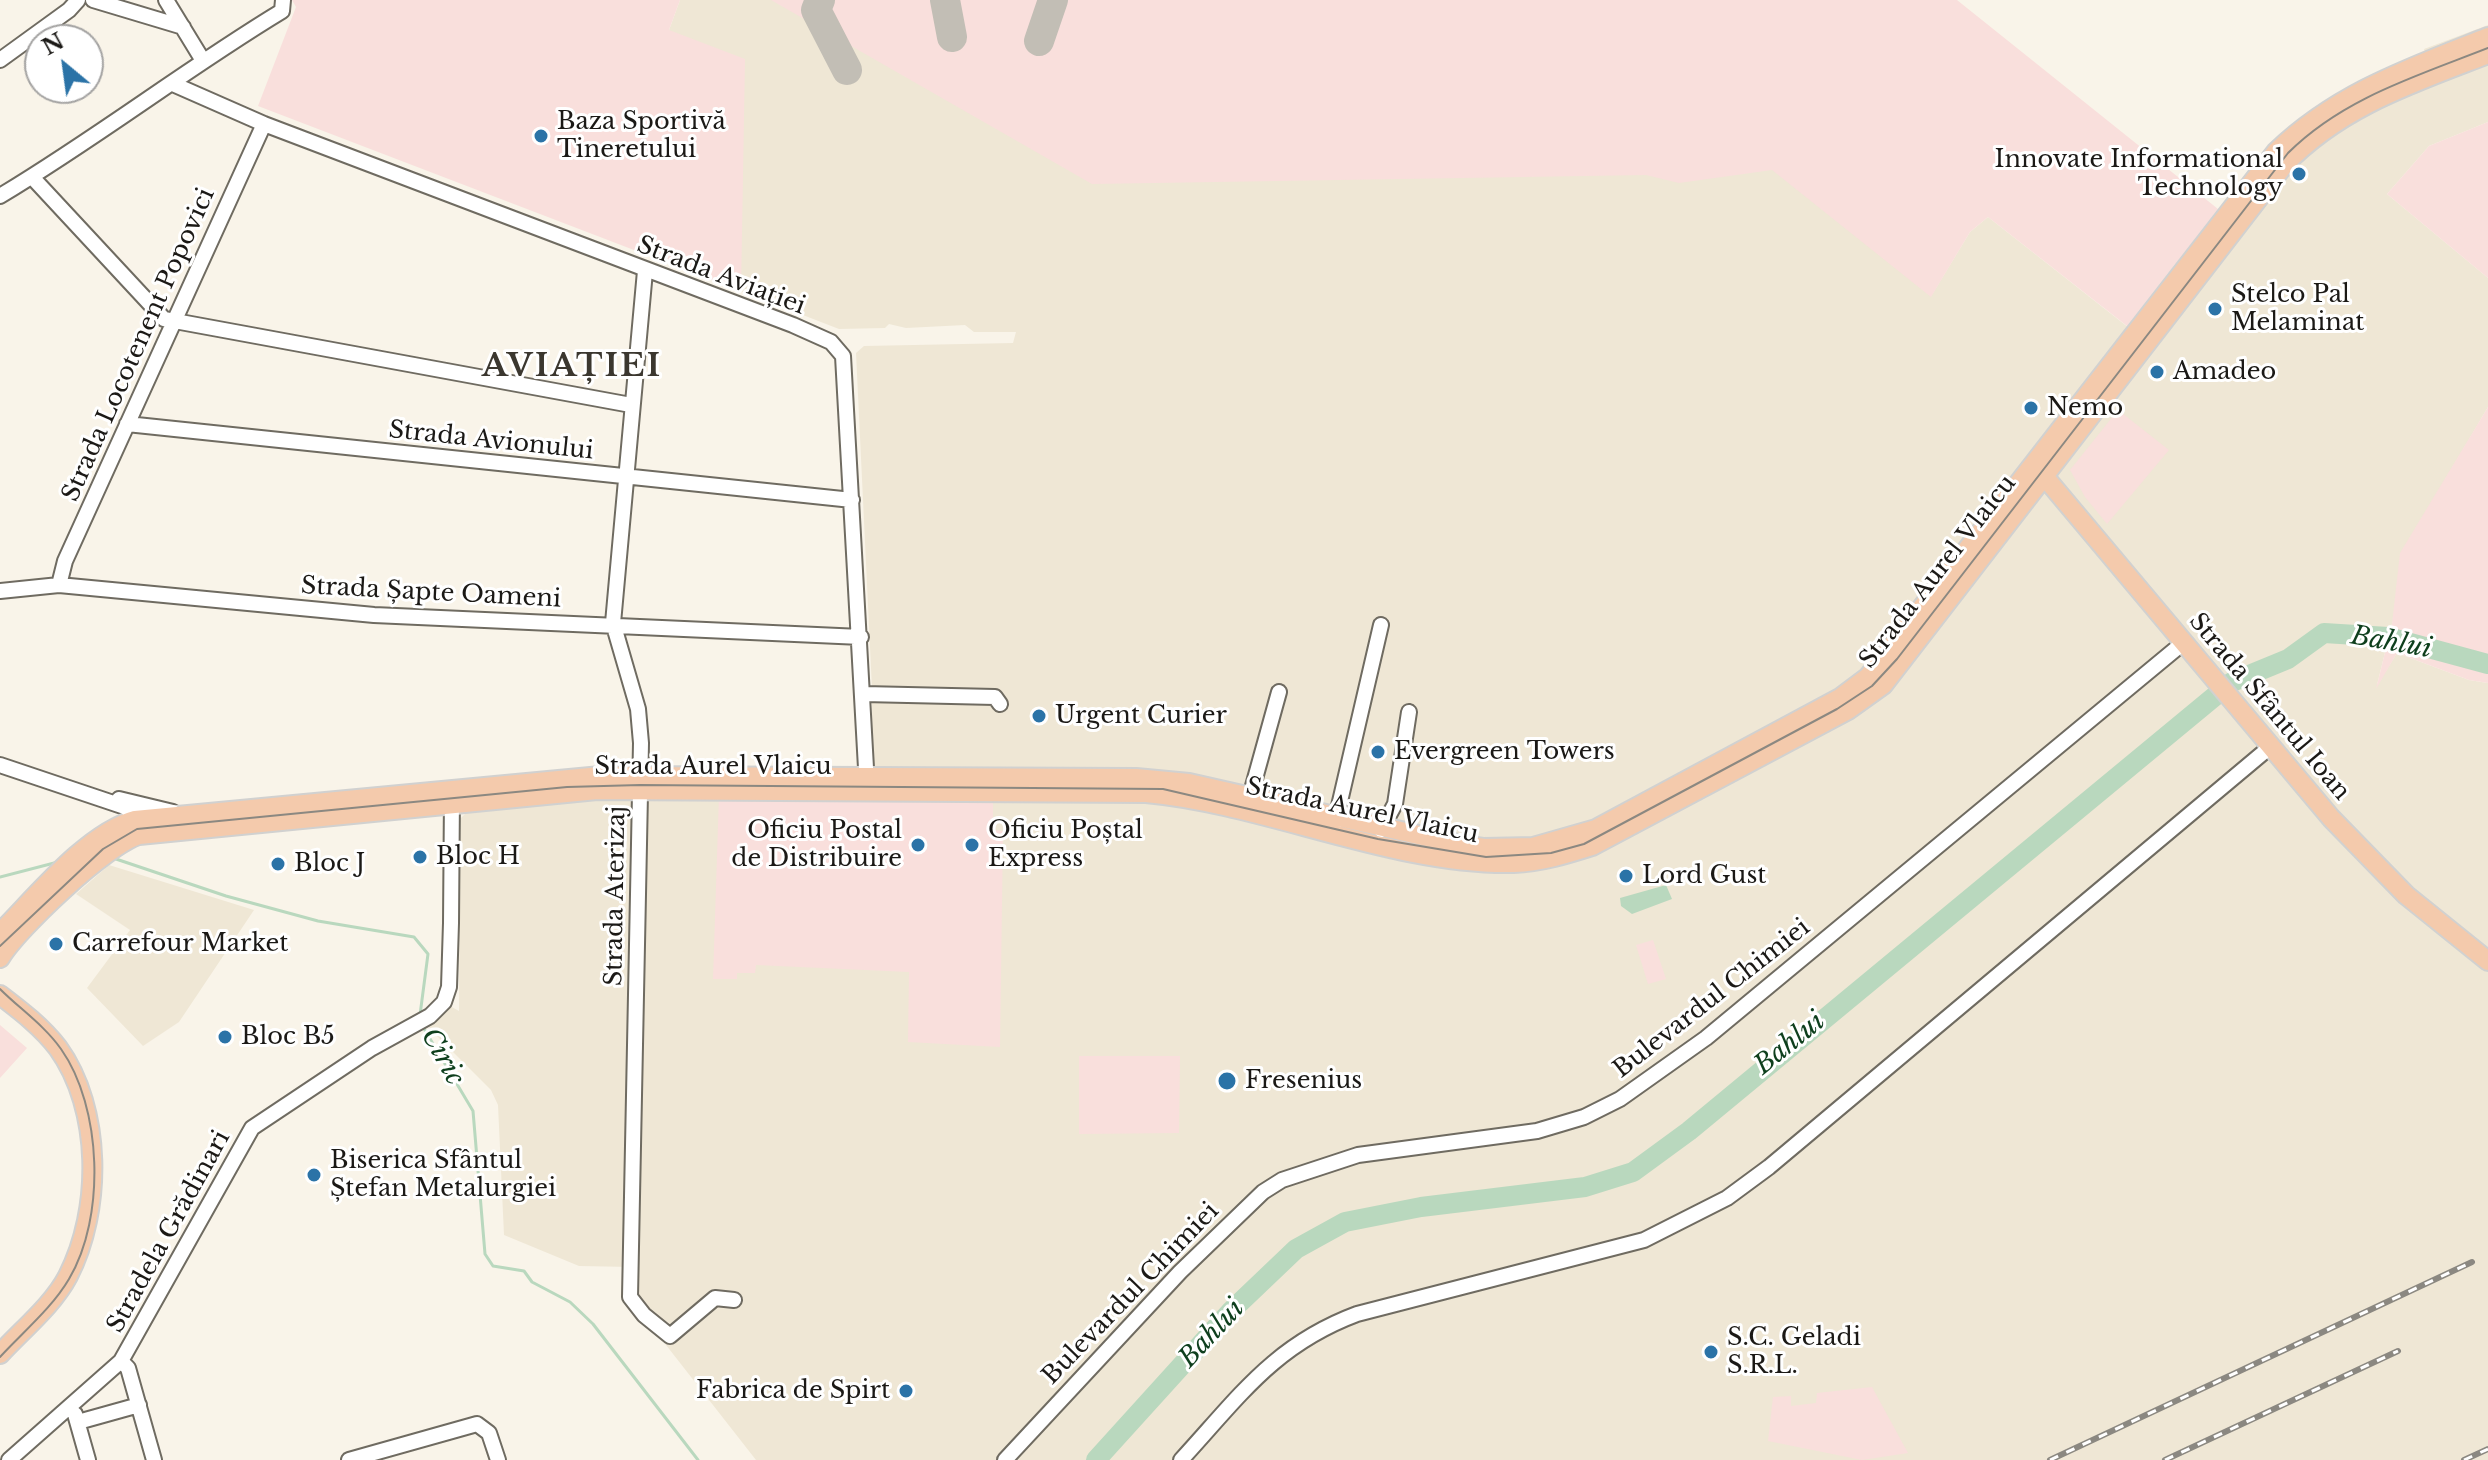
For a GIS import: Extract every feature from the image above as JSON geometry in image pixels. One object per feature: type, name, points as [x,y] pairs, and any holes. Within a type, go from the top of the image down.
[{"type":"main road","name":"Strada Aurel Vlaicu","points":[[1335,826],[1490,863],[1559,857],[1607,840],[1865,699],[1898,668],[2037,472],[2260,170],[2291,137],[2322,111],[2369,84],[2488,37]]},
{"type":"main road","name":"Strada Aurel Vlaicu","points":[[137,827],[640,782],[867,784],[1153,778],[1248,805],[1278,817],[1335,826],[1381,830],[1484,848],[1533,847],[1567,840],[1615,820],[1840,698],[1880,666],[2301,147],[2362,105],[2488,54]]},
{"type":"main road","name":"Strada Sfântul Ioan","points":[[2037,472],[2270,747],[2375,865],[2488,961]]},
{"type":"main road","name":"Strada Aurel Vlaicu","points":[[1,956],[90,856],[113,838],[137,827],[179,814],[452,797]]},
{"type":"main road","name":"Strada Aurel Vlaicu","points":[[0,933],[63,870],[90,856]]},
{"type":"main road","points":[[0,981],[17,1008]]},
{"type":"main road","points":[[0,995],[59,1049],[80,1088],[89,1127],[90,1183],[88,1211],[68,1276],[0,1354]]},
{"type":"street","points":[[0,60],[69,10],[78,0]]},
{"type":"street","points":[[93,0],[183,27]]},
{"type":"street","points":[[166,0],[202,59]]},
{"type":"street","points":[[0,196],[173,84],[202,59],[282,11],[283,0]]},
{"type":"street","name":"Strada Aviației","points":[[173,84],[180,90],[264,124],[793,325],[839,348],[843,356],[867,784]]},
{"type":"street","name":"Strada Locotenent Popovici","points":[[59,585],[58,576],[264,124]]},
{"type":"street","points":[[32,177],[164,319],[174,323],[631,405]]},
{"type":"street","name":"Strada Aterizaj","points":[[645,271],[613,623],[638,709],[640,782],[630,1297],[644,1315],[670,1336],[715,1298],[734,1300]]},
{"type":"street","name":"Strada Avionului","points":[[127,424],[852,500]]},
{"type":"street","name":"Strada Șapte Oameni","points":[[0,591],[59,585],[374,615],[613,623],[861,637]]},
{"type":"street","points":[[1335,826],[1381,625]]},
{"type":"street","name":"Bulevardul Chimiei","points":[[1005,1460],[1180,1272],[1263,1192],[1282,1180],[1358,1155],[1537,1131],[1584,1117],[1620,1099],[1706,1038],[2183,643]]},
{"type":"street","points":[[1248,805],[1279,692]]},
{"type":"street","points":[[864,694],[995,697],[1000,704]]},
{"type":"street","points":[[1381,830],[1395,804],[1409,712]]},
{"type":"street","points":[[1181,1460],[1272,1362],[1322,1327],[1357,1314],[1644,1240],[1727,1198],[1769,1167],[2270,747]]},
{"type":"street","name":"Strada Aurel Vlaicu","points":[[0,765],[125,807],[137,827]]},
{"type":"street","name":"Stradela Grădinari","points":[[17,1458],[121,1361],[252,1128],[275,1110],[430,1016],[444,1002],[449,987],[452,797]]},
{"type":"street","points":[[103,799],[117,815],[113,838]]},
{"type":"street","name":"Strada Aurel Vlaicu","points":[[103,799],[120,799],[179,814]]},
{"type":"street","points":[[121,1361],[128,1368],[154,1460]]},
{"type":"street","points":[[73,1405],[88,1460]]},
{"type":"street","points":[[78,1422],[139,1405]]},
{"type":"street","points":[[349,1460],[477,1424],[489,1433],[498,1460]]},
{"type":"shaded area","name":"Baza Sportivă Tineretului","points":[[292,0],[680,0],[669,30],[745,59],[741,291],[258,106],[296,7]]},
{"type":"shaded area","points":[[680,0],[1954,0],[1864,242],[1931,296],[1970,232],[1988,217],[2152,346],[2308,150],[2369,110],[2436,81],[2424,49],[2488,25],[2488,122],[2429,146],[2387,194],[2488,278],[2488,407],[2440,489],[2392,624],[2377,685],[2397,653],[2469,680],[2488,683],[2488,1460],[756,1460],[630,1299],[632,1267],[579,1266],[504,1235],[498,1105],[491,1090],[429,1028],[450,1006],[459,1011],[460,819],[480,799],[567,803],[630,796],[872,795],[872,689],[856,353],[864,346],[1013,343],[1016,332],[974,332],[965,325],[906,328],[889,324],[885,328],[839,329],[741,291],[743,285],[669,30]]},
{"type":"shaded area","points":[[771,0],[1957,0],[2218,209],[2127,326],[1988,217],[1970,232],[1931,297],[1772,170],[1679,183],[1646,175],[1092,184]]},
{"type":"shaded area","points":[[2488,122],[2488,278],[2387,194],[2429,146]]},
{"type":"shaded area","points":[[2488,407],[2488,683],[2469,680],[2397,653],[2376,689],[2392,624],[2400,553]]},
{"type":"shaded area","points":[[2118,410],[2169,450],[2107,524],[2085,497],[2070,470]]},
{"type":"shaded area","points":[[719,795],[993,799],[993,830],[1003,831],[1000,1047],[908,1042],[909,972],[756,965],[755,973],[737,973],[737,979],[713,979]]},
{"type":"shaded area","points":[[109,865],[254,910],[179,1022],[143,1046],[87,988],[130,930],[76,894]]},
{"type":"shaded area","points":[[1666,885],[1672,899],[1632,914],[1621,906],[1620,898]]},
{"type":"shaded area","points":[[1653,940],[1666,979],[1648,984],[1636,945]]},
{"type":"shaded area","points":[[0,1025],[27,1048],[0,1078]]},
{"type":"shaded area","points":[[1079,1056],[1180,1056],[1179,1133],[1079,1134]]},
{"type":"shaded area","points":[[1872,1387],[1908,1453],[1862,1460],[1768,1441],[1773,1397],[1791,1396],[1791,1406],[1816,1403],[1817,1393]]},
{"type":"waterway","name":"Bahlui","points":[[1096,1460],[1231,1311],[1296,1249],[1345,1222],[1421,1207],[1585,1187],[1633,1172],[1689,1131],[2232,682],[2288,659],[2324,633],[2388,637],[2488,664]]},
{"type":"waterway","name":"Ciric","points":[[113,858],[226,896],[318,921],[414,937],[428,954],[420,1015]]},
{"type":"waterway","name":"Ciric","points":[[0,877],[58,862]]},
{"type":"waterway","name":"Ciric","points":[[423,1027],[473,1111],[485,1254],[493,1266],[524,1271],[532,1282],[570,1302],[593,1324],[698,1460]]},
{"type":"taxiway","points":[[820,0],[816,10],[847,70]]},
{"type":"taxiway","points":[[945,0],[952,37]]},
{"type":"taxiway","points":[[1039,41],[1053,0]]},
{"type":"tram line","points":[[0,946],[103,849],[137,829],[567,787],[1163,789],[1378,839],[1486,857],[1551,853],[1584,844],[1837,709],[1872,686],[1897,659],[2288,153],[2332,117],[2357,103],[2488,48]]},
{"type":"tram line","points":[[0,989],[54,1040],[75,1073],[85,1101],[94,1162],[94,1194],[89,1225],[81,1254],[69,1279],[46,1310],[0,1357]]},
{"type":"railway","points":[[2050,1460],[2472,1262]]},
{"type":"railway","points":[[2165,1460],[2398,1351]]},
{"type":"railway","points":[[2464,1460],[2488,1449]]},
{"type":"place","name":"Baza Sportivă Tineretului","points":[[541,136]]},
{"type":"place","name":"Innovate Informational Technology","points":[[2299,174]]},
{"type":"place","name":"Stelco Pal Melaminat","points":[[2215,309]]},
{"type":"place","name":"Amadeo","points":[[2157,372]]},
{"type":"place","name":"Nemo","points":[[2031,408]]},
{"type":"place","name":"Urgent Curier","points":[[1039,716]]},
{"type":"place","name":"Evergreen Towers","points":[[1378,752]]},
{"type":"place","name":"Oficiu Postal de Distribuire","points":[[918,845]]},
{"type":"place","name":"Oficiu Poștal Express","points":[[972,845]]},
{"type":"place","name":"Bloc H","points":[[420,857]]},
{"type":"place","name":"Bloc J","points":[[278,864]]},
{"type":"place","name":"Lord Gust","points":[[1626,876]]},
{"type":"place","name":"Carrefour Market","points":[[56,944]]},
{"type":"place","name":"Bloc B5","points":[[225,1037]]},
{"type":"place","name":"Fresenius","points":[[1227,1081]]},
{"type":"place","name":"Biserica Sfântul Ștefan Metalurgiei","points":[[314,1175]]},
{"type":"place","name":"S.C. Geladi S.R.L.","points":[[1711,1352]]},
{"type":"place","name":"Fabrica de Spirt","points":[[906,1391]]},
{"type":"district","name":"AVIAȚIEI","points":[[572,367]]}]
